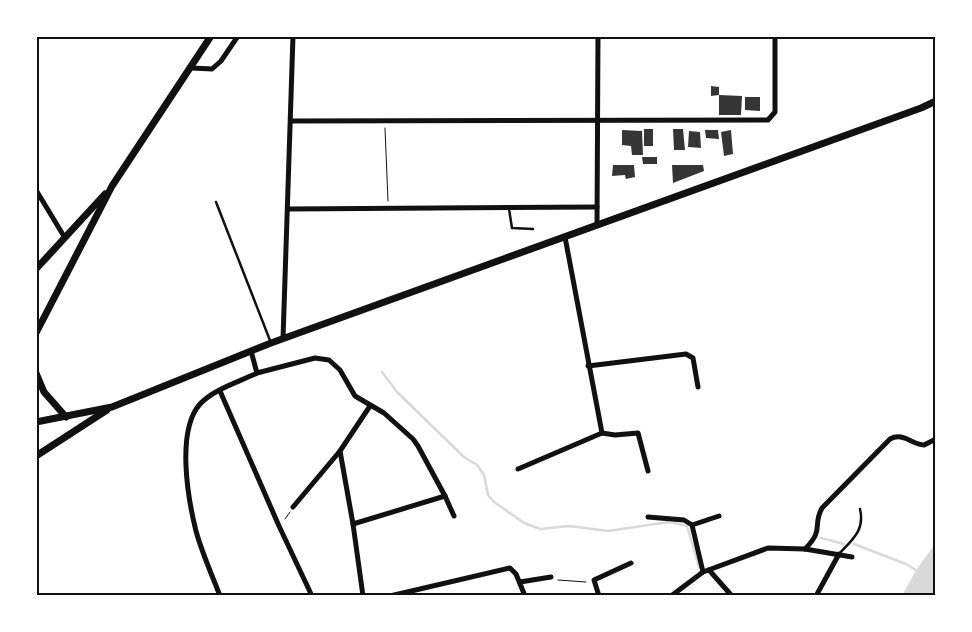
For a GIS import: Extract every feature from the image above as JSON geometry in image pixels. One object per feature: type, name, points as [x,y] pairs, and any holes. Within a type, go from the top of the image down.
[{"type":"main road","points":[[36,333],[112,186],[192,68],[209,37]]},
{"type":"main road","points":[[36,422],[112,407],[251,350],[936,101]]},
{"type":"main road","points":[[36,269],[112,186]]},
{"type":"main road","points":[[36,373],[44,392],[66,417]]},
{"type":"main road","points":[[36,456],[112,407]]},
{"type":"street","points":[[192,68],[212,69],[221,61],[238,36]]},
{"type":"street","points":[[283,339],[293,36]]},
{"type":"street","points":[[597,224],[598,36]]},
{"type":"street","points":[[291,121],[598,122],[768,120],[775,112],[775,36]]},
{"type":"street","points":[[36,190],[65,238]]},
{"type":"street","points":[[288,209],[598,207]]},
{"type":"street","points":[[565,237],[602,433]]},
{"type":"street","points":[[251,350],[257,373]]},
{"type":"street","points":[[588,366],[686,354],[694,358],[698,387]]},
{"type":"street","points":[[220,596],[197,533],[190,504],[186,461],[193,416],[199,405],[220,391],[257,373],[323,358],[335,364],[354,396],[384,413],[413,439],[454,516]]},
{"type":"street","points":[[220,391],[312,596]]},
{"type":"street","points":[[293,507],[340,451],[370,406]]},
{"type":"street","points":[[518,469],[602,433],[616,435],[638,433],[648,471]]},
{"type":"street","points":[[806,549],[817,536],[818,516],[822,508],[890,439],[903,437],[924,445],[936,439]]},
{"type":"street","points":[[340,451],[363,596]]},
{"type":"street","points":[[353,524],[445,496]]},
{"type":"street","points":[[692,525],[719,516]]},
{"type":"street","points":[[648,517],[684,520],[692,525],[706,571],[732,596]]},
{"type":"street","points":[[670,596],[706,571],[768,548],[806,549],[852,557]]},
{"type":"street","points":[[816,596],[839,554]]},
{"type":"street","points":[[599,596],[594,580],[631,563]]},
{"type":"street","points":[[390,596],[442,582],[482,576],[505,568],[513,570],[525,596]]},
{"type":"street","points":[[520,582],[551,576]]},
{"type":"lane","points":[[129,36],[135,36]]},
{"type":"lane","points":[[216,202],[270,343]]},
{"type":"lane","points":[[509,208],[512,228],[533,229]]},
{"type":"lane","points":[[839,554],[860,530],[862,521],[860,509]]},
{"type":"path","points":[[384,120],[389,208]]},
{"type":"path","points":[[279,526],[293,507]]},
{"type":"path","points":[[551,576],[556,579],[572,580],[581,583],[594,580]]},
{"type":"shaded area","points":[[936,543],[936,596],[902,596],[916,570]]},
{"type":"building","points":[[711,86],[719,87],[719,95],[711,96]]},
{"type":"building","points":[[719,95],[742,96],[741,115],[719,115]]},
{"type":"building","points":[[745,97],[760,97],[760,111],[745,110]]},
{"type":"building","points":[[644,129],[653,129],[653,146],[644,146]]},
{"type":"building","points":[[673,129],[683,129],[685,150],[674,150]]},
{"type":"building","points":[[622,130],[642,131],[643,155],[632,155],[631,146],[622,145]]},
{"type":"building","points":[[705,130],[718,130],[719,139],[706,138]]},
{"type":"building","points":[[731,130],[733,154],[724,156],[721,132]]},
{"type":"building","points":[[689,131],[700,132],[701,148],[688,147]]},
{"type":"building","points":[[642,157],[657,157],[657,164],[643,164]]},
{"type":"building","points":[[613,165],[634,165],[635,177],[626,179],[625,175],[612,176]]},
{"type":"building","points":[[672,165],[703,165],[704,171],[673,183]]},
{"type":"waterway","points":[[382,372],[398,393],[464,457],[477,465],[484,475],[488,495],[494,502],[524,523],[540,529],[569,526],[608,531],[669,522],[687,526],[699,567]]},
{"type":"waterway","points":[[821,538],[844,544]]},
{"type":"waterway","points":[[854,544],[906,564],[916,570]]}]
